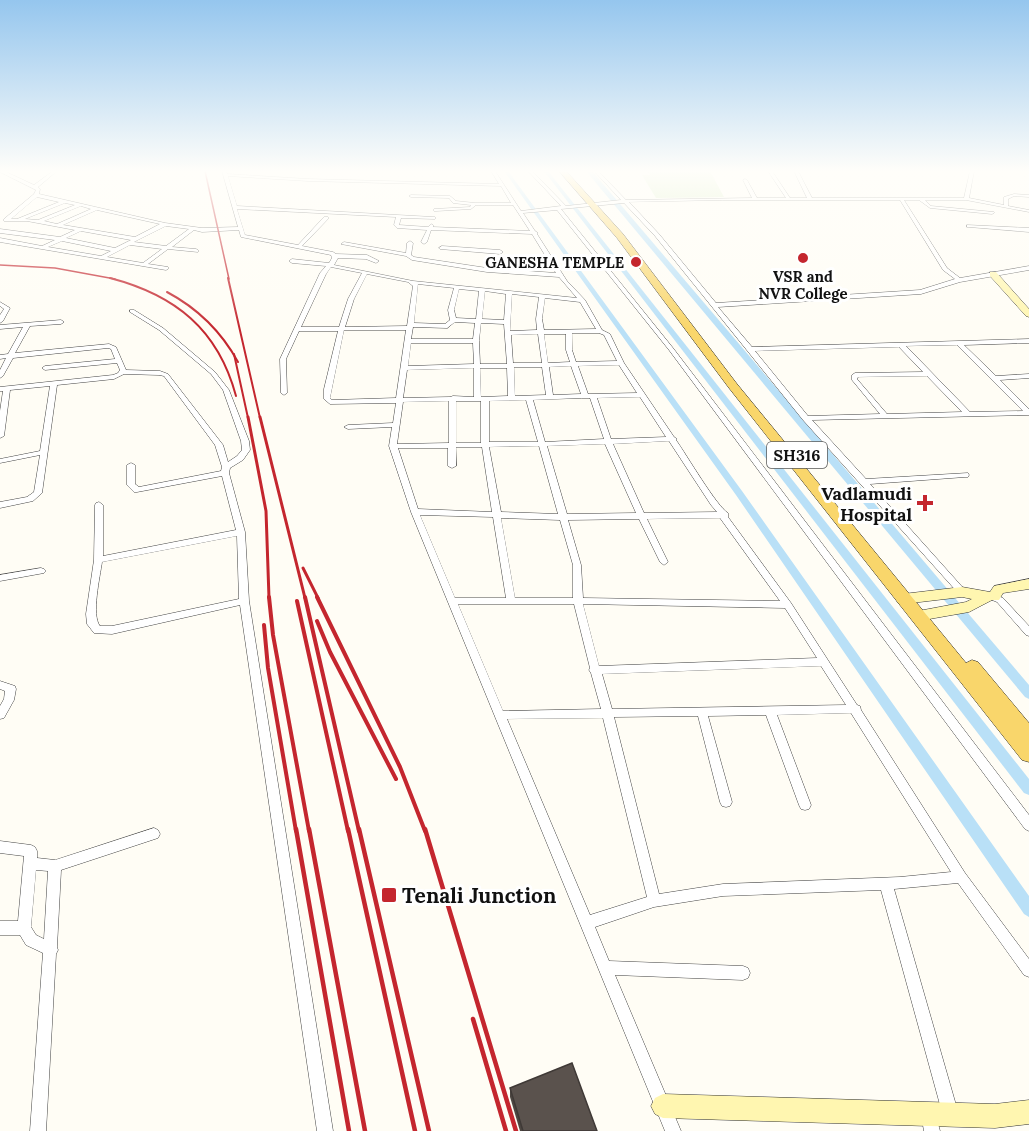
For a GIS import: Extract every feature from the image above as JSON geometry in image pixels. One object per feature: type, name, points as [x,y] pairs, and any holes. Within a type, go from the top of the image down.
[{"type":"main road","name":"SH316","points":[[610,224],[734,386],[1029,736]]},
{"type":"main road","name":"SH316","points":[[927,615],[1029,754]]},
{"type":"street","points":[[45,224],[136,239]]},
{"type":"street","points":[[56,226],[61,224]]},
{"type":"street","points":[[102,258],[165,224],[193,229],[240,228]]},
{"type":"street","points":[[239,224],[243,236],[336,256],[367,257],[376,261]]},
{"type":"street","points":[[299,247],[321,224]]},
{"type":"street","points":[[397,224],[397,226],[535,233]]},
{"type":"street","points":[[424,242],[431,224]]},
{"type":"street","points":[[528,224],[561,275],[582,300],[600,331]]},
{"type":"street","points":[[577,224],[1029,825]]},
{"type":"street","points":[[644,224],[751,349],[806,418],[960,593]]},
{"type":"street","points":[[917,224],[945,269],[958,280]]},
{"type":"street","points":[[969,226],[1029,230]]},
{"type":"street","points":[[143,265],[193,229]]},
{"type":"street","points":[[43,248],[80,230]]},
{"type":"street","points":[[0,231],[61,239],[116,250]]},
{"type":"street","points":[[0,240],[166,268]]},
{"type":"street","points":[[433,262],[447,240]]},
{"type":"street","points":[[129,243],[196,251]]},
{"type":"street","points":[[408,255],[410,243]]},
{"type":"street","points":[[344,244],[408,255],[433,262],[488,270],[561,275]]},
{"type":"street","points":[[442,248],[500,252]]},
{"type":"street","points":[[284,393],[282,364],[323,273],[336,256]]},
{"type":"street","points":[[292,261],[330,265],[414,282],[582,300]]},
{"type":"street","points":[[714,305],[921,292],[958,280],[1029,268]]},
{"type":"street","points":[[365,272],[354,290],[341,330],[326,400],[334,403],[453,398],[643,395]]},
{"type":"street","points":[[993,274],[1029,314]]},
{"type":"street","points":[[414,282],[416,285],[393,446],[415,512],[673,1131]]},
{"type":"street","points":[[453,320],[451,310],[458,286]]},
{"type":"street","points":[[483,290],[477,321],[477,367],[485,444],[511,600]]},
{"type":"street","points":[[509,293],[507,333],[512,366],[512,398]]},
{"type":"street","points":[[542,297],[540,333],[550,398]]},
{"type":"street","points":[[0,304],[8,308],[0,321]]},
{"type":"street","points":[[131,465],[132,484],[137,490],[226,470],[246,450],[245,441],[226,390],[213,372],[161,329],[132,311]]},
{"type":"street","points":[[299,329],[341,330],[447,326],[453,320],[507,322]]},
{"type":"street","points":[[0,327],[61,322]]},
{"type":"street","points":[[0,376],[28,324]]},
{"type":"street","points":[[507,333],[600,331],[607,334],[621,363],[714,503],[725,515],[788,605],[961,877],[1029,970]]},
{"type":"street","points":[[569,332],[569,350],[574,365],[641,515],[656,540],[664,562]]},
{"type":"street","points":[[408,341],[476,341]]},
{"type":"street","points":[[751,349],[1029,341]]},
{"type":"street","points":[[958,342],[1029,413]]},
{"type":"street","points":[[901,345],[926,374],[968,414]]},
{"type":"street","points":[[0,357],[109,346],[114,348],[123,372]]},
{"type":"street","points":[[45,368],[120,362]]},
{"type":"street","points":[[404,368],[621,363]]},
{"type":"street","points":[[0,436],[3,388],[54,385],[114,377],[123,372],[160,373],[166,375],[219,445],[241,532],[244,601],[325,1131]]},
{"type":"street","points":[[885,416],[854,379],[855,375],[926,374]]},
{"type":"street","points":[[994,378],[1029,376]]},
{"type":"street","points":[[0,505],[36,496],[40,489],[54,385]]},
{"type":"street","points":[[452,466],[453,398]]},
{"type":"street","points":[[529,398],[577,565],[578,601],[654,901]]},
{"type":"street","points":[[806,418],[1029,413]]},
{"type":"street","points":[[348,427],[397,425]]},
{"type":"street","points":[[393,446],[673,439]]},
{"type":"street","points":[[0,461],[45,452]]},
{"type":"street","points":[[863,482],[965,475]]},
{"type":"street","points":[[99,505],[98,560],[91,614],[92,624],[97,630],[112,630],[244,601]]},
{"type":"street","points":[[415,512],[564,517],[725,515]]},
{"type":"street","points":[[98,560],[241,532]]},
{"type":"street","points":[[0,578],[41,572]]},
{"type":"street","points":[[927,615],[969,607],[991,596],[999,589],[1029,584]]},
{"type":"street","points":[[913,598],[960,593],[991,596],[1029,632]]},
{"type":"street","points":[[452,601],[788,605]]},
{"type":"street","points":[[594,670],[825,662]]},
{"type":"street","points":[[0,685],[11,689],[11,695],[0,715]]},
{"type":"street","points":[[499,714],[856,709]]},
{"type":"street","points":[[770,711],[805,805]]},
{"type":"street","points":[[702,712],[726,802]]},
{"type":"street","points":[[30,863],[55,866],[154,834]]},
{"type":"street","points":[[0,847],[31,850],[24,928],[31,940],[51,950]]},
{"type":"street","points":[[38,1131],[55,866]]},
{"type":"street","points":[[586,923],[654,901],[723,890],[886,884],[961,877]]},
{"type":"street","points":[[886,884],[937,1120]]},
{"type":"street","points":[[0,928],[24,928]]},
{"type":"street","points":[[606,968],[743,973]]},
{"type":"street","points":[[663,1106],[937,1120],[1029,1112]]},
{"type":"building","points":[[572,1063],[597,1131],[523,1131],[510,1088]]},
{"type":"waterway","points":[[544,224],[739,493],[1029,909]]},
{"type":"waterway","points":[[587,224],[1029,789]]},
{"type":"waterway","points":[[633,224],[1029,694]]},
{"type":"railway","points":[[217,224],[229,279]]},
{"type":"railway","points":[[0,265],[55,268],[111,278]]},
{"type":"railway","points":[[111,278],[115,279]]},
{"type":"railway","points":[[111,278],[155,294],[191,318],[218,352],[236,396]]},
{"type":"railway","points":[[228,278],[260,418]]},
{"type":"railway","points":[[167,292],[199,313],[217,331],[235,357]]},
{"type":"railway","points":[[235,357],[238,362]]},
{"type":"railway","points":[[235,357],[248,418]]},
{"type":"railway","points":[[248,417],[266,511],[269,598]]},
{"type":"railway","points":[[260,417],[305,598]]},
{"type":"railway","points":[[303,568],[318,598]]},
{"type":"railway","points":[[269,597],[273,635],[309,831]]},
{"type":"railway","points":[[305,597],[359,831]]},
{"type":"railway","points":[[317,597],[400,767],[425,831]]},
{"type":"railway","points":[[297,601],[348,831]]},
{"type":"railway","points":[[317,621],[330,652],[396,779]]},
{"type":"railway","points":[[264,625],[268,668],[296,831]]},
{"type":"railway","points":[[296,829],[349,1131]]},
{"type":"railway","points":[[309,829],[365,1131]]},
{"type":"railway","points":[[348,829],[415,1131]]},
{"type":"railway","points":[[359,829],[429,1131]]},
{"type":"railway","points":[[425,829],[516,1131]]},
{"type":"railway","points":[[473,1019],[506,1131]]},
{"type":"place","name":"VSR and NVR College","points":[[803,258]]},
{"type":"place","name":"GANESHA TEMPLE","points":[[636,262]]},
{"type":"place","name":"Vadlamudi Hospital","points":[[925,503]]},
{"type":"place","name":"Tenali Junction","points":[[389,895]]}]
